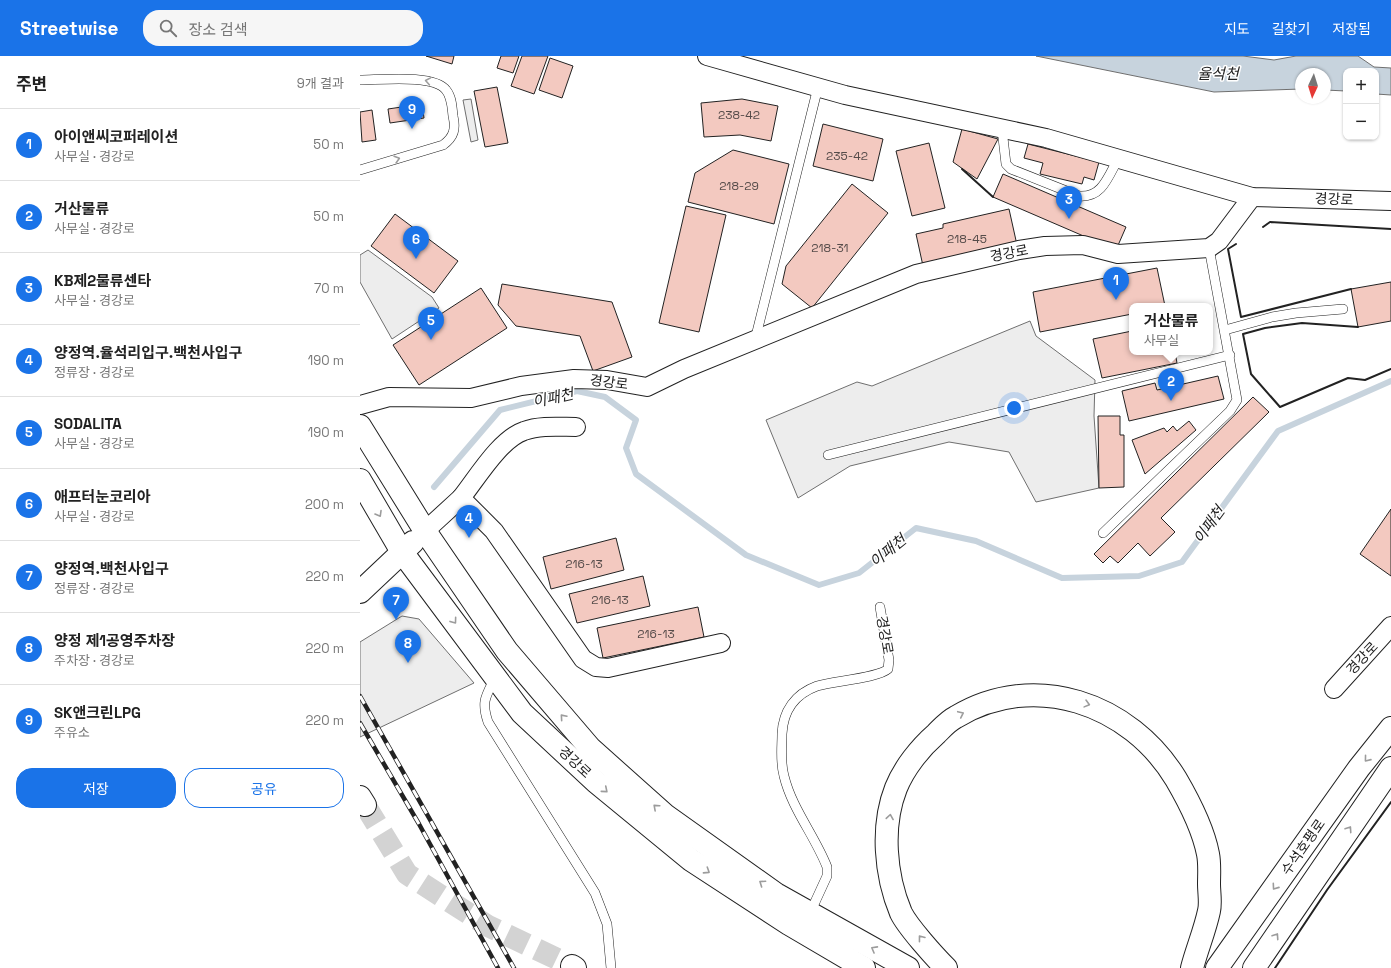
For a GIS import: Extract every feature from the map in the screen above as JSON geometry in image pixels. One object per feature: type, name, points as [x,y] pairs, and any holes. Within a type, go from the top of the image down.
[{"type":"main road","name":"경강로","points":[[360,426],[425,531],[507,651],[590,748],[665,815],[776,894],[908,968]]},
{"type":"main road","name":"경강로","points":[[360,480],[402,552],[522,713],[596,782],[691,860],[789,924],[864,968]]},
{"type":"main road","points":[[360,592],[425,531]]},
{"type":"main road","points":[[946,968],[935,957],[902,914],[893,887],[887,838],[896,788],[910,763],[927,742],[954,717],[984,704],[1024,694],[1058,696],[1094,706],[1125,724],[1166,763],[1183,792],[1201,829],[1208,856],[1210,908],[1192,968]]},
{"type":"main road","name":"수석호평로","points":[[1217,968],[1359,768],[1391,728]]},
{"type":"main road","name":"수석호평로","points":[[1254,968],[1391,768]]},
{"type":"street","name":"경강로","points":[[707,56],[818,87],[1046,138],[1252,197],[1391,201]]},
{"type":"street","points":[[1209,248],[1219,241],[1252,197]]},
{"type":"street","name":"경강로","points":[[360,404],[389,396],[471,398],[521,386],[589,378],[647,387],[755,340],[916,274],[1019,250],[1066,244],[1083,245],[1118,254],[1209,248]]},
{"type":"street","points":[[425,531],[461,498],[498,451],[515,435],[535,428],[576,427]]},
{"type":"street","points":[[461,498],[494,531],[583,659],[590,664],[596,667],[608,668],[722,643]]},
{"type":"street","name":"경강로","points":[[1334,689],[1391,626]]},
{"type":"lane","points":[[360,80],[425,80],[441,85],[449,94],[455,129],[449,141],[443,145],[360,170]]},
{"type":"lane","points":[[755,340],[818,87]]},
{"type":"lane","points":[[1002,129],[1006,164],[1011,169],[1079,196],[1087,196],[1096,193],[1102,188],[1118,159]]},
{"type":"lane","points":[[1102,534],[1235,404],[1238,396],[1209,248]]},
{"type":"lane","points":[[1225,330],[1296,312],[1343,309]]},
{"type":"lane","points":[[828,454],[1230,355]]},
{"type":"lane","name":"경강로","points":[[810,913],[827,876],[827,867],[789,792],[784,777],[781,762],[782,722],[793,701],[815,687],[833,682],[878,674],[888,669],[890,660],[880,607]]},
{"type":"lane","points":[[496,677],[484,700],[484,710],[488,722],[595,893],[608,924],[611,968]]},
{"type":"shaded area","points":[[471,99],[478,140],[471,142],[463,100]]},
{"type":"shaded area","points":[[368,250],[432,297],[439,308],[392,339],[360,282],[360,255]]},
{"type":"shaded area","points":[[1030,321],[1036,336],[1095,380],[1094,416],[1099,488],[1036,502],[1009,452],[949,442],[850,466],[798,498],[766,420],[857,382],[872,386]]},
{"type":"shaded area","points":[[402,616],[419,619],[474,683],[360,737],[360,642]]},
{"type":"water","name":"율석천","points":[[1036,56],[1243,56],[1274,60],[1296,56],[1358,56],[1374,67],[1391,68],[1391,95],[1379,94],[1379,68],[1343,68],[1343,91],[1331,90],[1331,68],[1295,68],[1295,89],[1214,92]]},
{"type":"building","points":[[426,56],[454,56],[452,64]]},
{"type":"building","points":[[501,56],[519,56],[513,73],[497,68]]},
{"type":"building","points":[[522,56],[548,56],[534,94],[511,86]]},
{"type":"building","points":[[550,58],[573,66],[562,98],[539,90]]},
{"type":"building","points":[[497,87],[508,143],[485,147],[474,91]]},
{"type":"building","points":[[742,99],[778,106],[771,141],[740,135],[704,137],[701,103]]},
{"type":"building","points":[[422,104],[424,118],[390,123],[388,109]]},
{"type":"building","points":[[372,110],[376,140],[362,142],[360,112]]},
{"type":"building","points":[[823,124],[883,139],[873,181],[813,166]]},
{"type":"building","points":[[962,129],[998,139],[977,179],[953,162]]},
{"type":"building","points":[[929,143],[945,208],[912,216],[896,151]]},
{"type":"building","points":[[1028,144],[1099,162],[1094,180],[1084,177],[1082,184],[1040,174],[1043,163],[1024,158]]},
{"type":"building","points":[[733,150],[789,164],[774,224],[688,202],[695,173]]},
{"type":"building","points":[[1003,174],[1126,227],[1116,250],[993,197]]},
{"type":"building","points":[[852,184],[888,213],[812,308],[782,284],[786,266]]},
{"type":"building","points":[[686,206],[726,215],[699,332],[659,323]]},
{"type":"building","points":[[1009,209],[1017,245],[923,266],[916,234],[943,228],[943,224]]},
{"type":"building","points":[[395,214],[458,261],[434,293],[371,246]]},
{"type":"building","points":[[1157,268],[1164,303],[1129,303],[1129,315],[1040,332],[1033,292]]},
{"type":"building","points":[[1391,282],[1391,321],[1358,327],[1351,289]]},
{"type":"building","points":[[502,284],[612,302],[632,357],[593,371],[580,336],[516,326],[498,305]]},
{"type":"building","points":[[481,288],[507,328],[419,385],[393,345]]},
{"type":"building","points":[[1129,332],[1129,355],[1176,355],[1177,363],[1102,378],[1093,339]]},
{"type":"building","points":[[1218,376],[1224,399],[1129,421],[1122,391],[1155,383],[1157,390]]},
{"type":"building","points":[[1253,397],[1269,412],[1161,518],[1175,532],[1150,556],[1138,543],[1118,563],[1110,556],[1103,563],[1094,554]]},
{"type":"building","points":[[1098,416],[1120,416],[1120,435],[1124,435],[1124,487],[1099,488]]},
{"type":"building","points":[[1189,421],[1196,430],[1145,474],[1132,440],[1164,428],[1167,432],[1173,426],[1177,431]]},
{"type":"building","points":[[1391,509],[1391,576],[1360,554]]},
{"type":"building","points":[[616,538],[624,570],[551,589],[543,557]]},
{"type":"building","points":[[643,576],[650,606],[577,623],[569,594]]},
{"type":"building","points":[[698,607],[704,637],[603,658],[597,628]]},
{"type":"waterway","name":"이패천","points":[[434,487],[500,410],[577,391],[605,397],[636,420],[626,448],[636,474],[746,555],[819,585],[859,573],[916,528],[976,541],[1062,578],[1139,576],[1182,562],[1278,431],[1391,381]]},
{"type":"tunnel","points":[[365,805],[407,874],[488,926],[572,966]]},
{"type":"railway","points":[[360,696],[514,968]]},
{"type":"railway","points":[[360,723],[419,824],[498,968]]},
{"type":"wall","points":[[962,169],[993,197]]},
{"type":"wall","points":[[1263,227],[1270,222],[1391,229]]},
{"type":"wall","points":[[1236,244],[1228,249],[1241,317],[1351,289]]},
{"type":"wall","points":[[1358,327],[1302,323],[1265,328],[1243,334],[1251,374],[1280,407],[1348,378],[1365,380],[1391,369]]},
{"type":"wall","points":[[1275,968],[1327,890],[1391,802]]},
{"type":"place","name":"SK앤크린LPG","points":[[412,129]]},
{"type":"place","name":"KB제2물류센타","points":[[1069,219]]},
{"type":"place","name":"애프터눈코리아","points":[[416,259]]},
{"type":"place","name":"아이앤씨코퍼레이션","points":[[1116,300]]},
{"type":"place","name":"SODALITA","points":[[431,340]]},
{"type":"place","name":"거산물류","points":[[1171,401]]},
{"type":"place","name":"양정역.율석리입구.백천사입구","points":[[469,538]]},
{"type":"place","name":"양정역.백천사입구","points":[[396,620]]},
{"type":"place","name":"양정 제1공영주차장","points":[[408,663]]}]
